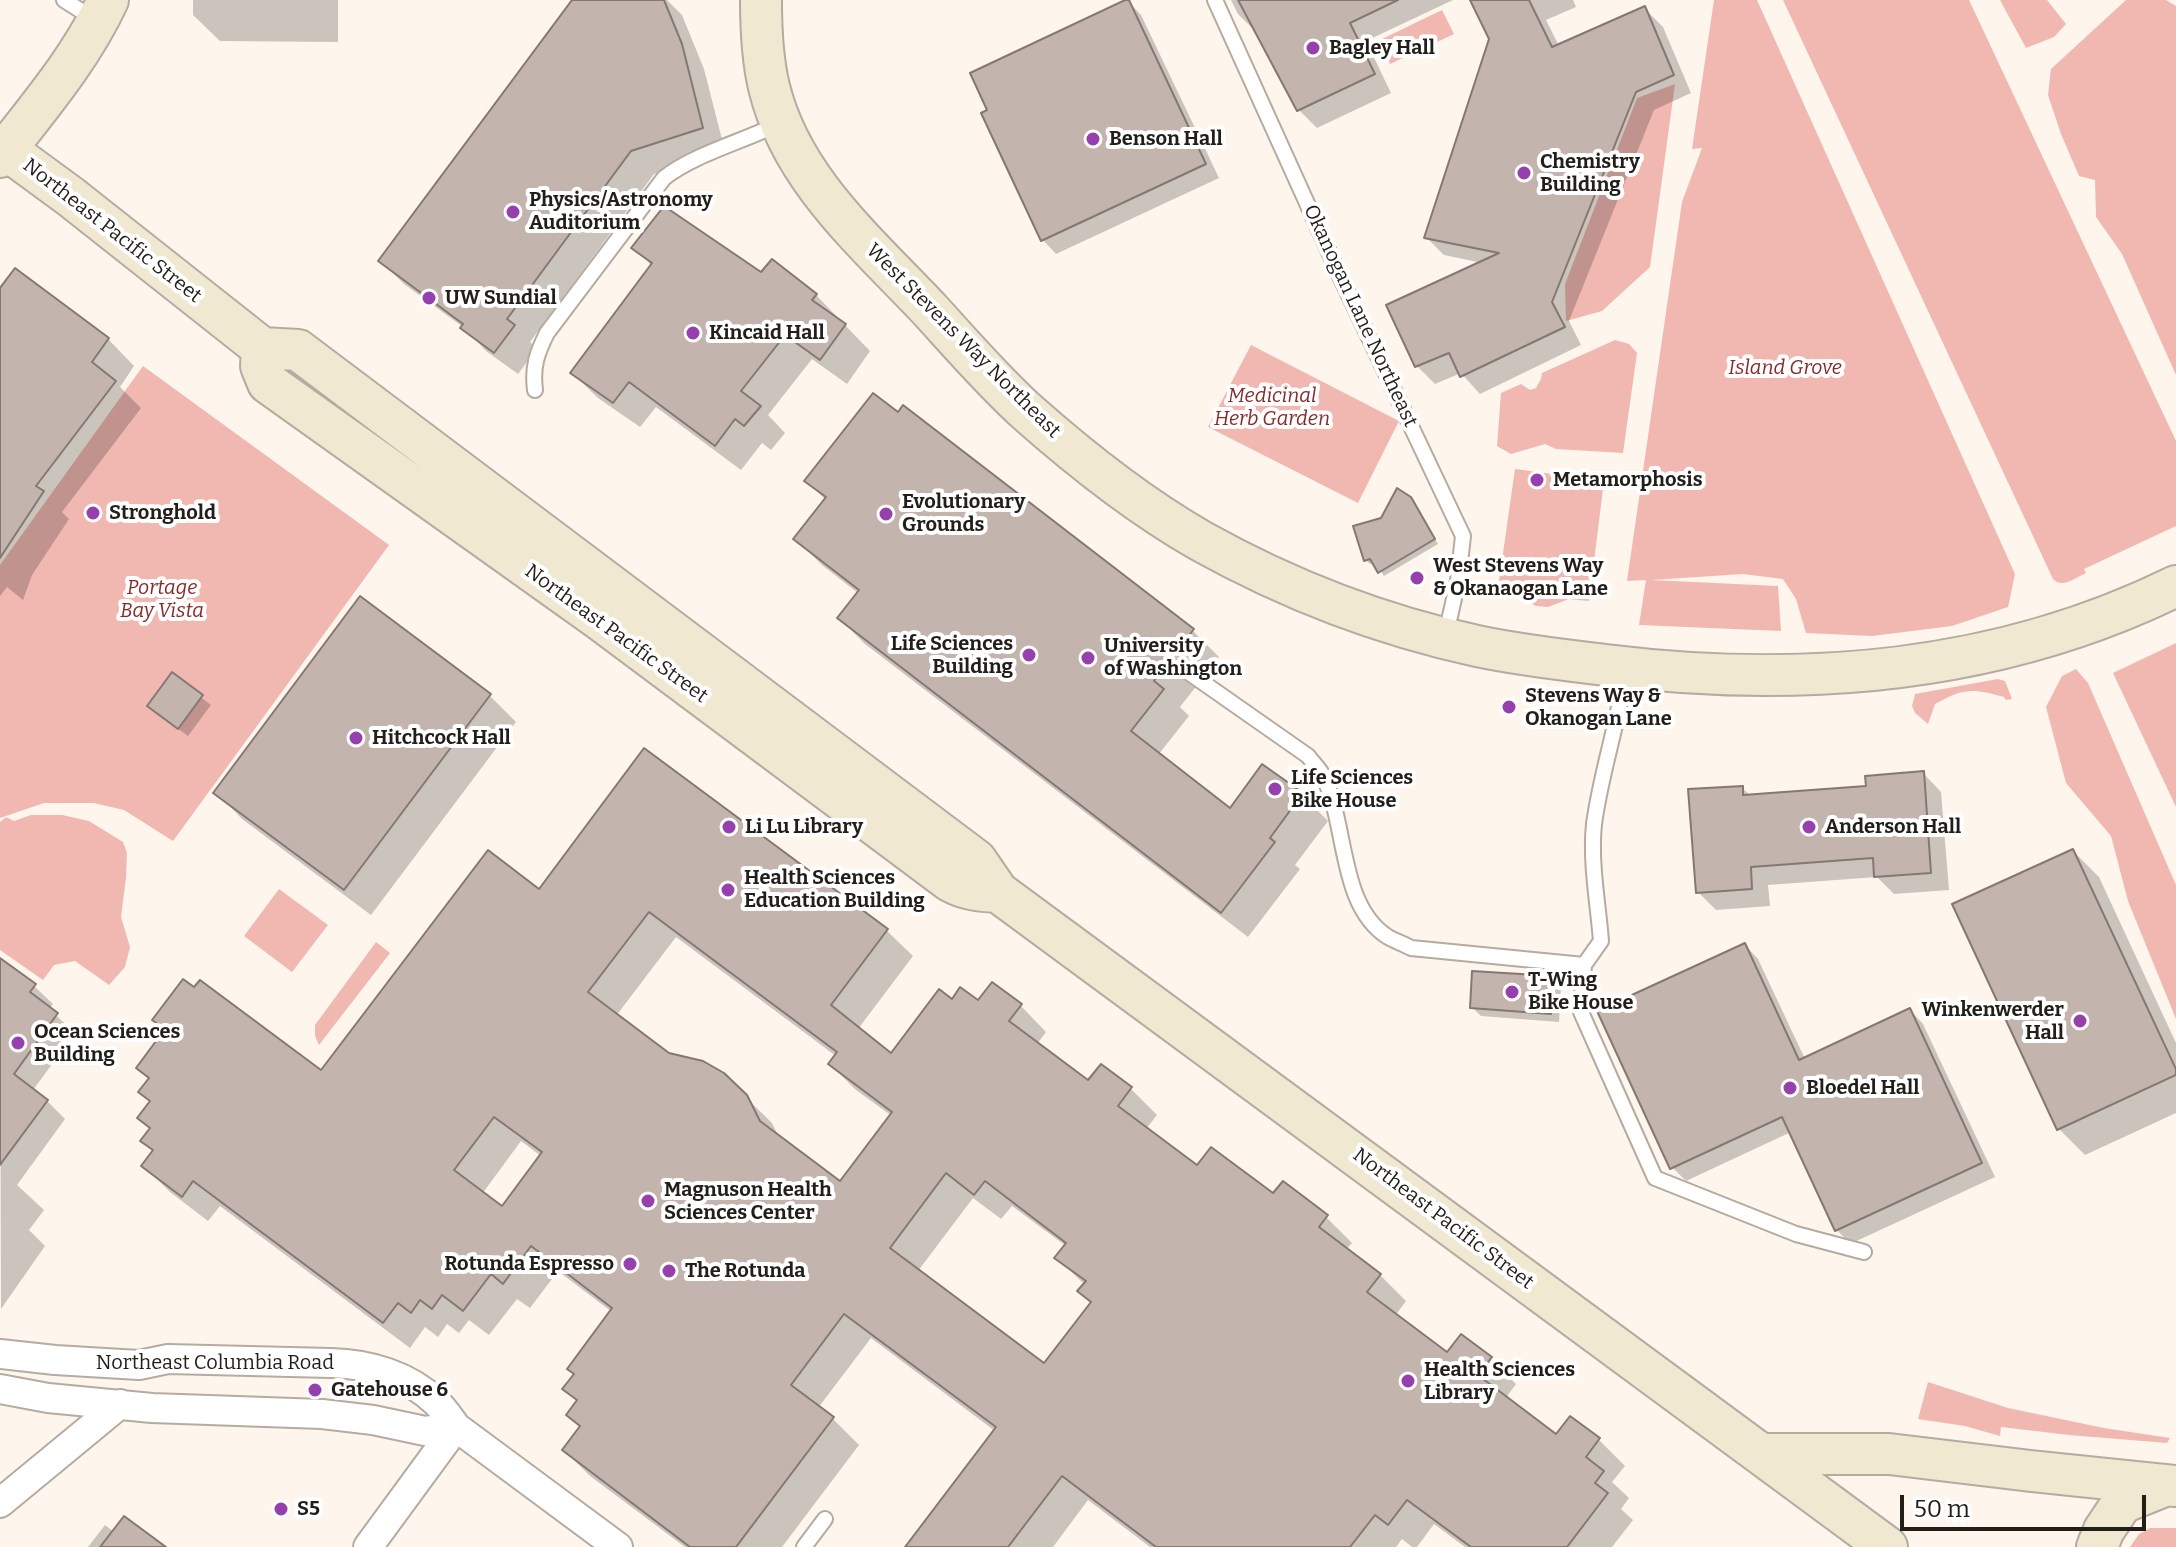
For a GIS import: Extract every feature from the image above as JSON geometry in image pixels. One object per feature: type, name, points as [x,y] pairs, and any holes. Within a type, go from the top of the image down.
[{"type":"main road","name":"West Stevens Way Northeast","points":[[761,0],[763,52],[769,88],[780,123],[792,149],[843,219],[1024,408],[1111,481],[1198,539],[1290,587],[1398,626],[1516,653],[1626,668],[1721,675],[1814,675],[1930,664],[2006,648],[2108,617],[2176,586]]},
{"type":"main road","points":[[2,150],[60,79],[103,11]]},
{"type":"main road","name":"Northeast Pacific Street","points":[[2,150],[71,197],[262,348],[261,366],[268,383],[599,619],[950,881],[962,888],[998,892],[1761,1454],[1867,1536]]},
{"type":"main road","points":[[1761,1454],[1889,1454],[2171,1486]]},
{"type":"main road","points":[[2097,1547],[2122,1503],[2171,1486]]},
{"type":"street","name":"Northeast Columbia Road","points":[[0,1354],[139,1365],[168,1359],[354,1364],[376,1369],[418,1388],[437,1402],[456,1427],[618,1547]]},
{"type":"street","name":"Northeast Columbia Road","points":[[0,1389],[48,1398],[152,1408],[322,1414],[425,1431],[456,1427]]},
{"type":"street","points":[[0,1503],[120,1404]]},
{"type":"street","points":[[368,1547],[456,1427]]},
{"type":"lane","points":[[64,0],[103,11]]},
{"type":"lane","name":"Okanogan Lane Northeast","points":[[1215,0],[1339,274],[1463,536],[1458,581],[1445,639]]},
{"type":"lane","points":[[535,390],[533,372],[537,352],[547,333],[664,178],[677,167],[756,136],[780,123]]},
{"type":"lane","points":[[1626,668],[1621,707],[1594,826],[1601,941],[1584,965],[1581,1012],[1655,1178],[1796,1234],[1864,1252]]},
{"type":"lane","points":[[1188,672],[1308,756],[1323,774],[1331,795],[1354,892],[1367,917],[1387,936],[1411,948],[1584,965]]},
{"type":"lane","points":[[804,1547],[825,1519]]},
{"type":"green space","name":"Island Grove","points":[[1714,0],[1757,0],[2015,574],[2008,607],[1952,626],[1872,636],[1806,633],[1796,599],[1783,579],[1743,574],[1651,580],[1778,586],[1781,631],[1639,625],[1646,580],[1627,581],[1682,202],[1702,148],[1692,149]]},
{"type":"green space","points":[[1783,0],[1969,0],[2176,441],[2176,526],[2084,569],[2086,573],[2069,582],[2060,583],[2053,579]]},
{"type":"green space","points":[[2000,0],[2047,0],[2066,24],[2054,37],[2026,48]]},
{"type":"green space","points":[[2126,0],[2166,0],[2176,6],[2176,375],[2122,254],[2096,217],[2095,180],[2079,176],[2048,95],[2051,69]]},
{"type":"green space","points":[[1442,10],[1454,34],[1390,64],[1380,40]]},
{"type":"green space","points":[[1675,84],[1650,267],[1602,311],[1566,321],[1565,284],[1637,98]]},
{"type":"green space","points":[[1615,340],[1629,344],[1637,353],[1623,453],[1556,449],[1545,444],[1511,454],[1497,446],[1501,393],[1521,384],[1530,390],[1536,388],[1542,373]]},
{"type":"green space","name":"Medicinal Herb Garden","points":[[1251,345],[1399,421],[1358,503],[1208,427]]},
{"type":"green space","name":"Portage Bay Vista","points":[[143,366],[389,545],[173,841],[124,810],[94,803],[44,803],[0,818],[0,565]]},
{"type":"green space","points":[[1515,469],[1604,481],[1589,601],[1569,599],[1548,607],[1536,606],[1515,591],[1498,588]]},
{"type":"green space","points":[[2176,643],[2176,807],[2113,673]]},
{"type":"green space","points":[[2076,669],[2088,683],[2176,885],[2176,1019],[2128,901],[2111,836],[2066,783],[2046,707],[2062,676]]},
{"type":"green space","points":[[1998,679],[2005,681],[2012,699],[2006,700],[1984,692],[1961,692],[1935,704],[1928,724],[1915,713],[1912,706],[1915,694]]},
{"type":"green space","points":[[31,815],[62,815],[89,821],[123,842],[127,853],[121,917],[130,947],[125,967],[109,985],[75,961],[54,965],[43,980],[0,950],[0,822],[6,817],[14,821]]},
{"type":"green space","points":[[279,889],[328,925],[292,972],[244,936]]},
{"type":"green space","points":[[376,942],[390,953],[319,1045],[315,1025]]},
{"type":"green space","points":[[1928,1382],[2008,1408],[2170,1438],[2167,1443],[2001,1427],[2000,1436],[1965,1426],[1918,1419]]},
{"type":"green space","points":[[2150,1528],[2176,1528],[2176,1547],[2130,1547],[2139,1534]]},
{"type":"building","name":"Physics/Astronomy Auditorium","points":[[572,0],[664,0],[682,44],[703,128],[631,151],[507,319],[515,325],[494,353],[460,328],[463,324],[378,261]]},
{"type":"building","name":"Benson Hall","points":[[1129,0],[1206,164],[1041,241],[981,113],[987,110],[970,73]]},
{"type":"building","name":"Bagley Hall","points":[[1238,0],[1398,0],[1350,23],[1375,74],[1297,111]]},
{"type":"building","name":"Chemistry Building","points":[[1470,0],[1529,0],[1552,47],[1645,6],[1674,75],[1636,92],[1552,302],[1565,327],[1460,377],[1449,353],[1415,367],[1386,305],[1499,253],[1424,238],[1489,39]]},
{"type":"building","name":"Kincaid Hall","points":[[664,206],[761,272],[772,259],[817,294],[812,300],[846,324],[820,360],[785,335],[741,391],[761,406],[744,426],[735,419],[715,446],[629,382],[613,403],[570,373],[652,263],[631,248]]},
{"type":"building","points":[[15,268],[109,338],[92,362],[116,381],[36,486],[44,491],[0,558],[0,288]]},
{"type":"building","name":"Life Sciences Building","points":[[873,393],[898,412],[903,405],[1194,629],[1154,681],[1164,689],[1131,731],[1230,808],[1262,764],[1303,793],[1270,838],[1275,842],[1221,913],[837,618],[859,590],[793,539],[826,497],[804,481]]},
{"type":"building","points":[[1397,488],[1411,497],[1435,539],[1378,573],[1370,559],[1364,561],[1353,526],[1381,518]]},
{"type":"building","name":"Hitchcock Hall","points":[[360,596],[491,694],[344,890],[213,793]]},
{"type":"building","points":[[172,672],[203,695],[178,729],[147,706]]},
{"type":"building","name":"Magnuson Health Sciences Center","points":[[644,748],[888,929],[831,1005],[891,1053],[939,989],[952,999],[960,987],[978,1000],[992,982],[1022,1004],[1009,1021],[1088,1080],[1101,1064],[1132,1087],[1118,1106],[1197,1165],[1211,1147],[1273,1193],[1283,1181],[1328,1215],[1319,1227],[1381,1274],[1367,1292],[1447,1352],[1461,1334],[1492,1357],[1478,1375],[1556,1434],[1570,1416],[1600,1438],[1586,1457],[1604,1471],[1595,1483],[1608,1493],[1567,1547],[1471,1547],[1407,1500],[1388,1525],[1375,1515],[1350,1547],[1156,1547],[1062,1476],[1008,1547],[905,1547],[996,1427],[844,1314],[791,1385],[834,1417],[736,1547],[690,1547],[562,1450],[580,1426],[566,1415],[577,1400],[562,1389],[574,1374],[567,1369],[612,1308],[531,1246],[503,1284],[491,1274],[463,1311],[442,1295],[432,1309],[420,1300],[411,1313],[398,1303],[383,1323],[193,1181],[182,1197],[141,1166],[153,1150],[140,1141],[150,1128],[137,1118],[150,1101],[138,1092],[149,1078],[136,1068],[165,1029],[152,1020],[183,979],[194,987],[200,980],[321,1070],[488,850],[539,889]],"holes":[[[649,912],[837,1052],[828,1064],[892,1112],[840,1181],[760,1121],[747,1095],[724,1073],[703,1061],[669,1053],[588,992]],[[494,1117],[542,1152],[502,1206],[454,1170]],[[946,1173],[974,1195],[985,1181],[1066,1243],[1054,1258],[1086,1281],[1077,1291],[1091,1302],[1044,1363],[890,1248]]]},
{"type":"building","name":"Anderson Hall","points":[[1924,771],[1931,873],[1874,877],[1873,858],[1751,867],[1752,889],[1696,893],[1688,789],[1743,786],[1743,795],[1866,786],[1865,776]]},
{"type":"building","name":"Winkenwerder Hall","points":[[2073,849],[2176,1069],[2176,1075],[2057,1130],[1952,904]]},
{"type":"building","name":"Bloedel Hall","points":[[1745,943],[1799,1060],[1910,1008],[1982,1163],[1835,1231],[1782,1117],[1670,1169],[1597,1011]]},
{"type":"building","name":"Ocean Sciences Building","points":[[0,958],[36,984],[30,992],[58,1013],[14,1074],[48,1100],[0,1165]]},
{"type":"building","name":"T-Wing Bike House","points":[[1472,971],[1553,976],[1551,1014],[1470,1008]]},
{"type":"building","points":[[124,1516],[166,1547],[100,1547]]},
{"type":"place","name":"Bagley Hall","points":[[1313,48]]},
{"type":"place","name":"Benson Hall","points":[[1093,139]]},
{"type":"place","name":"Chemistry Building","points":[[1524,173]]},
{"type":"place","name":"Physics/Astronomy Auditorium","points":[[513,212]]},
{"type":"place","name":"UW Sundial","points":[[429,298]]},
{"type":"place","name":"Kincaid Hall","points":[[693,333]]},
{"type":"place","name":"Metamorphosis","points":[[1537,480]]},
{"type":"place","name":"Stronghold","points":[[93,513]]},
{"type":"place","name":"Evolutionary Grounds","points":[[886,514]]},
{"type":"place","name":"West Stevens Way & Okanaogan Lane","points":[[1417,578]]},
{"type":"place","name":"Life Sciences Building","points":[[1029,655]]},
{"type":"place","name":"University of Washington","points":[[1088,658]]},
{"type":"place","name":"Stevens Way & Okanogan Lane","points":[[1509,707]]},
{"type":"place","name":"Hitchcock Hall","points":[[356,738]]},
{"type":"place","name":"Life Sciences Bike House","points":[[1275,789]]},
{"type":"place","name":"Li Lu Library","points":[[729,827]]},
{"type":"place","name":"Anderson Hall","points":[[1809,827]]},
{"type":"place","name":"Health Sciences Education Building","points":[[728,890]]},
{"type":"place","name":"T-Wing Bike House","points":[[1512,992]]},
{"type":"place","name":"Winkenwerder Hall","points":[[2080,1021]]},
{"type":"place","name":"Ocean Sciences Building","points":[[18,1043]]},
{"type":"place","name":"Bloedel Hall","points":[[1790,1088]]},
{"type":"place","name":"Magnuson Health Sciences Center","points":[[648,1201]]},
{"type":"place","name":"Rotunda Espresso","points":[[630,1264]]},
{"type":"place","name":"The Rotunda","points":[[669,1271]]},
{"type":"place","name":"Health Sciences Library","points":[[1408,1381]]},
{"type":"place","name":"Gatehouse 6","points":[[315,1390]]},
{"type":"place","name":"S5","points":[[281,1509]]}]
